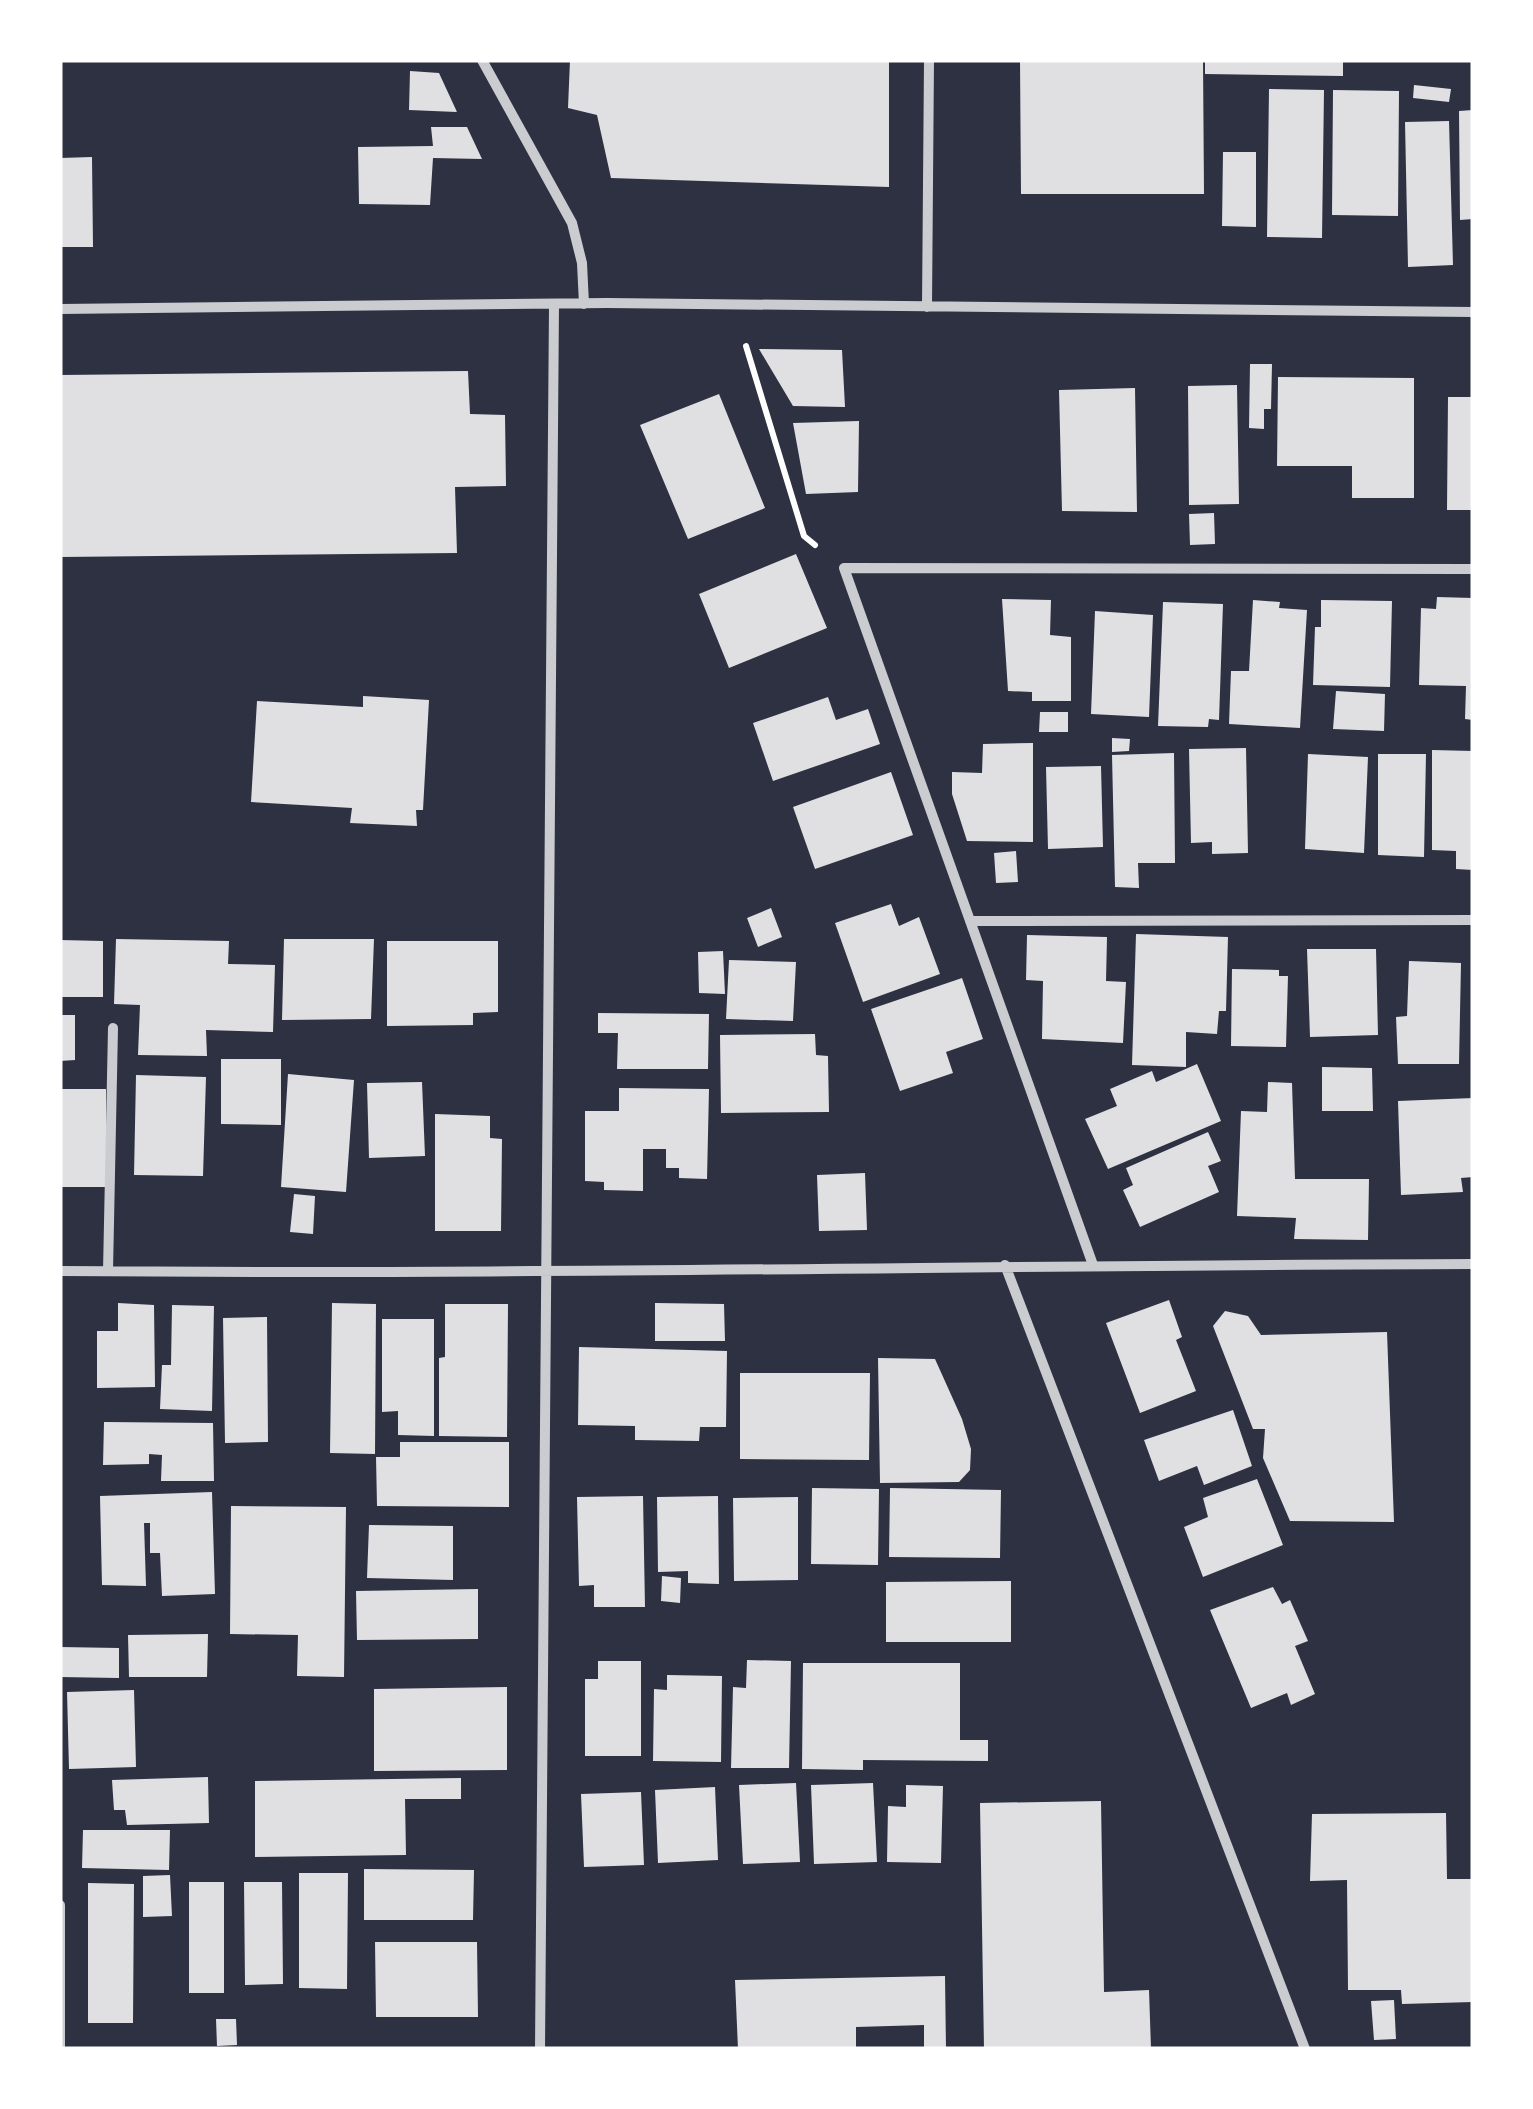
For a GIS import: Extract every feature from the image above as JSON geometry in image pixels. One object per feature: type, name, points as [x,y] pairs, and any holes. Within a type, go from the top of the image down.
[{"type":"street","points":[[482,60],[572,223],[582,263],[584,304]]},
{"type":"street","points":[[927,307],[928,60]]},
{"type":"street","points":[[60,309],[584,304],[1473,312]]},
{"type":"street","points":[[540,2049],[554,305]]},
{"type":"street","points":[[1093,1265],[844,568],[1473,570]]},
{"type":"street","points":[[970,921],[1473,920]]},
{"type":"street","points":[[108,1271],[113,1028]]},
{"type":"street","points":[[60,1270],[547,1273],[1005,1265],[1473,1264]]},
{"type":"street","points":[[1005,1265],[1305,2049]]},
{"type":"street","points":[[60,1905],[60,2049]]},
{"type":"path","points":[[734,307],[804,536],[844,568]]},
{"type":"building","points":[[570,60],[889,62],[889,187],[611,178],[597,115],[568,108]]},
{"type":"building","points":[[1020,60],[1203,60],[1204,194],[1021,194]]},
{"type":"building","points":[[1205,60],[1343,60],[1343,76],[1205,74]]},
{"type":"building","points":[[410,71],[439,73],[457,112],[409,110]]},
{"type":"building","points":[[1414,85],[1451,89],[1449,102],[1413,98]]},
{"type":"building","points":[[1269,89],[1324,90],[1322,238],[1267,237]]},
{"type":"building","points":[[1333,90],[1399,91],[1398,216],[1332,215]]},
{"type":"building","points":[[1473,110],[1473,219],[1460,220],[1459,111]]},
{"type":"building","points":[[1449,121],[1453,265],[1408,267],[1405,122]]},
{"type":"building","points":[[431,127],[467,127],[482,159],[433,158],[430,205],[359,204],[358,147],[433,146]]},
{"type":"building","points":[[1223,152],[1256,152],[1256,227],[1222,226]]},
{"type":"building","points":[[92,157],[93,247],[60,247],[60,158]]},
{"type":"building","points":[[759,349],[842,350],[845,407],[793,406]]},
{"type":"building","points":[[1250,364],[1272,364],[1271,409],[1264,409],[1264,429],[1249,428]]},
{"type":"building","points":[[468,371],[470,414],[505,415],[506,486],[455,487],[457,553],[60,557],[60,375]]},
{"type":"building","points":[[1278,377],[1414,378],[1414,498],[1352,498],[1352,466],[1277,466]]},
{"type":"building","points":[[1237,385],[1239,504],[1189,505],[1188,386]]},
{"type":"building","points":[[1135,388],[1137,512],[1062,511],[1059,390]]},
{"type":"building","points":[[719,394],[765,508],[688,539],[640,425]]},
{"type":"building","points":[[1448,397],[1473,397],[1473,510],[1447,510]]},
{"type":"building","points":[[859,421],[858,492],[806,494],[793,423]]},
{"type":"building","points":[[1214,513],[1215,544],[1190,545],[1189,514]]},
{"type":"building","points":[[796,554],[827,628],[729,668],[699,594]]},
{"type":"building","points":[[1437,597],[1473,598],[1473,720],[1465,719],[1466,686],[1419,685],[1421,608],[1436,609]]},
{"type":"building","points":[[1002,599],[1051,600],[1050,635],[1071,637],[1071,701],[1032,701],[1032,692],[1008,691]]},
{"type":"building","points":[[1253,600],[1280,602],[1279,608],[1307,610],[1300,728],[1229,724],[1231,671],[1249,671]]},
{"type":"building","points":[[1321,600],[1392,601],[1390,687],[1313,685],[1315,627],[1321,627]]},
{"type":"building","points":[[1163,602],[1223,604],[1219,720],[1209,719],[1208,727],[1158,726]]},
{"type":"building","points":[[1095,611],[1153,615],[1149,717],[1091,714]]},
{"type":"building","points":[[1336,691],[1385,694],[1384,731],[1333,729]]},
{"type":"building","points":[[363,696],[429,700],[423,810],[416,810],[417,826],[350,823],[352,808],[251,802],[257,701],[363,707]]},
{"type":"building","points":[[828,697],[836,720],[868,709],[880,744],[773,781],[753,723]]},
{"type":"building","points":[[1040,712],[1068,712],[1068,732],[1039,732]]},
{"type":"building","points":[[1112,738],[1130,739],[1129,751],[1112,752]]},
{"type":"building","points":[[1033,743],[1033,842],[967,841],[952,794],[952,772],[982,773],[983,744]]},
{"type":"building","points":[[1246,748],[1248,853],[1212,854],[1212,842],[1191,843],[1189,749]]},
{"type":"building","points":[[1432,750],[1473,751],[1473,870],[1456,869],[1456,851],[1432,850]]},
{"type":"building","points":[[1174,753],[1175,863],[1138,863],[1139,888],[1115,887],[1112,755]]},
{"type":"building","points":[[1308,754],[1368,757],[1364,853],[1305,849]]},
{"type":"building","points":[[1378,754],[1426,754],[1424,857],[1378,855]]},
{"type":"building","points":[[1101,766],[1103,847],[1048,849],[1046,767]]},
{"type":"building","points":[[891,772],[913,835],[815,869],[793,807]]},
{"type":"building","points":[[1016,851],[1018,882],[996,883],[994,853]]},
{"type":"building","points":[[891,904],[899,926],[919,917],[940,974],[863,1002],[835,923]]},
{"type":"building","points":[[771,908],[782,937],[758,947],[747,918]]},
{"type":"building","points":[[1136,934],[1228,937],[1226,1011],[1219,1011],[1217,1034],[1186,1032],[1186,1067],[1132,1065]]},
{"type":"building","points":[[1027,935],[1107,937],[1106,981],[1126,982],[1123,1043],[1042,1039],[1043,981],[1026,980]]},
{"type":"building","points":[[116,939],[229,941],[228,964],[275,965],[273,1032],[206,1030],[207,1056],[138,1055],[140,1005],[114,1004]]},
{"type":"building","points":[[284,939],[374,939],[371,1019],[282,1020]]},
{"type":"building","points":[[60,940],[103,941],[103,997],[60,997]]},
{"type":"building","points":[[387,941],[498,941],[498,1012],[473,1013],[473,1025],[387,1026]]},
{"type":"building","points":[[1307,949],[1376,949],[1378,1035],[1310,1037]]},
{"type":"building","points":[[723,951],[725,994],[699,993],[698,952]]},
{"type":"building","points":[[729,960],[796,962],[793,1021],[726,1019]]},
{"type":"building","points":[[1409,961],[1461,963],[1459,1064],[1398,1064],[1396,1017],[1407,1016]]},
{"type":"building","points":[[1232,969],[1279,970],[1279,976],[1288,976],[1286,1047],[1231,1046]]},
{"type":"building","points":[[962,978],[983,1039],[946,1052],[953,1073],[900,1091],[871,1009]]},
{"type":"building","points":[[598,1013],[709,1014],[708,1069],[617,1069],[618,1033],[598,1033]]},
{"type":"building","points":[[60,1015],[75,1015],[75,1060],[60,1061]]},
{"type":"building","points":[[815,1034],[816,1055],[828,1056],[829,1112],[721,1113],[720,1035]]},
{"type":"building","points":[[221,1059],[281,1059],[281,1125],[221,1124]]},
{"type":"building","points":[[1197,1064],[1221,1121],[1108,1169],[1085,1119],[1117,1106],[1110,1089],[1152,1071],[1156,1082]]},
{"type":"building","points":[[1322,1067],[1372,1068],[1373,1111],[1322,1111]]},
{"type":"building","points":[[288,1074],[354,1080],[346,1192],[281,1187]]},
{"type":"building","points":[[136,1075],[206,1077],[203,1176],[134,1175]]},
{"type":"building","points":[[422,1082],[425,1156],[369,1158],[367,1083]]},
{"type":"building","points":[[1268,1082],[1292,1083],[1295,1179],[1369,1179],[1368,1240],[1294,1239],[1296,1218],[1237,1216],[1241,1111],[1267,1112]]},
{"type":"building","points":[[619,1088],[709,1089],[707,1179],[679,1178],[679,1168],[666,1168],[666,1149],[643,1149],[643,1191],[604,1190],[604,1182],[585,1181],[585,1111],[619,1111]]},
{"type":"building","points":[[60,1089],[106,1089],[106,1187],[60,1187]]},
{"type":"building","points":[[1473,1098],[1473,1177],[1461,1178],[1463,1192],[1401,1195],[1398,1101]]},
{"type":"building","points":[[435,1114],[490,1116],[490,1138],[502,1139],[501,1231],[435,1231]]},
{"type":"building","points":[[1208,1132],[1221,1161],[1208,1166],[1219,1192],[1140,1227],[1123,1190],[1133,1185],[1126,1168]]},
{"type":"building","points":[[865,1173],[867,1230],[819,1231],[817,1175]]},
{"type":"building","points":[[294,1194],[315,1196],[313,1234],[290,1232]]},
{"type":"building","points":[[1169,1300],[1182,1337],[1176,1340],[1196,1391],[1140,1413],[1106,1323]]},
{"type":"building","points":[[118,1303],[154,1305],[155,1387],[97,1388],[97,1331],[118,1331]]},
{"type":"building","points":[[332,1303],[376,1304],[375,1454],[330,1453]]},
{"type":"building","points":[[655,1303],[724,1304],[725,1341],[655,1341]]},
{"type":"building","points":[[445,1304],[508,1304],[507,1437],[439,1436],[439,1358],[445,1357]]},
{"type":"building","points":[[172,1305],[214,1306],[212,1411],[160,1409],[162,1365],[171,1365]]},
{"type":"building","points":[[1225,1311],[1248,1316],[1261,1335],[1387,1332],[1394,1522],[1290,1521],[1263,1458],[1265,1429],[1253,1429],[1213,1326]]},
{"type":"building","points":[[267,1317],[268,1442],[225,1443],[223,1318]]},
{"type":"building","points":[[382,1319],[434,1319],[434,1436],[398,1435],[398,1411],[382,1412]]},
{"type":"building","points":[[579,1347],[727,1351],[726,1427],[700,1427],[699,1441],[635,1440],[635,1426],[578,1425]]},
{"type":"building","points":[[878,1358],[935,1359],[971,1449],[970,1470],[959,1482],[880,1483]]},
{"type":"building","points":[[740,1373],[870,1373],[869,1460],[740,1459]]},
{"type":"building","points":[[1233,1410],[1252,1466],[1204,1485],[1197,1466],[1159,1481],[1144,1440]]},
{"type":"building","points":[[104,1422],[213,1423],[214,1481],[161,1481],[162,1455],[149,1454],[149,1464],[103,1465]]},
{"type":"building","points":[[400,1442],[509,1442],[509,1507],[377,1506],[376,1457],[400,1457]]},
{"type":"building","points":[[1257,1479],[1283,1545],[1203,1577],[1184,1527],[1208,1517],[1203,1498]]},
{"type":"building","points":[[812,1488],[879,1489],[878,1565],[811,1564]]},
{"type":"building","points":[[890,1488],[1001,1490],[1000,1558],[889,1557]]},
{"type":"building","points":[[212,1492],[215,1594],[162,1596],[160,1553],[150,1553],[150,1523],[144,1523],[146,1586],[102,1585],[100,1496]]},
{"type":"building","points":[[643,1496],[645,1607],[594,1607],[594,1585],[579,1586],[577,1497]]},
{"type":"building","points":[[718,1496],[719,1584],[688,1583],[688,1571],[658,1572],[657,1497]]},
{"type":"building","points":[[798,1497],[798,1580],[734,1581],[733,1498]]},
{"type":"building","points":[[231,1506],[346,1507],[344,1677],[297,1676],[298,1635],[230,1634]]},
{"type":"building","points":[[369,1525],[453,1526],[453,1580],[367,1578]]},
{"type":"building","points":[[662,1576],[681,1578],[680,1603],[661,1601]]},
{"type":"building","points":[[1011,1581],[1011,1642],[886,1642],[886,1582]]},
{"type":"building","points":[[1273,1587],[1282,1604],[1290,1600],[1308,1641],[1295,1646],[1315,1694],[1291,1705],[1287,1693],[1251,1708],[1210,1610]]},
{"type":"building","points":[[478,1589],[478,1639],[357,1640],[356,1591]]},
{"type":"building","points":[[208,1634],[207,1677],[129,1677],[128,1635]]},
{"type":"building","points":[[60,1647],[119,1648],[119,1678],[60,1677]]},
{"type":"building","points":[[747,1660],[791,1661],[789,1768],[731,1768],[733,1687],[746,1688]]},
{"type":"building","points":[[598,1661],[641,1661],[641,1756],[585,1756],[585,1679],[598,1679]]},
{"type":"building","points":[[803,1663],[960,1663],[960,1740],[988,1740],[988,1761],[863,1760],[863,1770],[802,1769]]},
{"type":"building","points":[[667,1675],[722,1676],[721,1762],[653,1761],[654,1689],[667,1690]]},
{"type":"building","points":[[507,1687],[507,1770],[374,1771],[374,1689]]},
{"type":"building","points":[[134,1690],[136,1767],[69,1769],[67,1692]]},
{"type":"building","points":[[208,1777],[209,1823],[127,1825],[125,1810],[114,1810],[112,1780]]},
{"type":"building","points":[[461,1778],[461,1799],[405,1799],[406,1855],[255,1857],[255,1781]]},
{"type":"building","points":[[796,1783],[800,1862],[743,1864],[739,1785]]},
{"type":"building","points":[[873,1783],[877,1862],[814,1864],[811,1785]]},
{"type":"building","points":[[906,1785],[943,1786],[941,1863],[887,1862],[888,1806],[906,1807]]},
{"type":"building","points":[[715,1787],[718,1860],[658,1863],[655,1790]]},
{"type":"building","points":[[641,1792],[644,1865],[584,1867],[581,1794]]},
{"type":"building","points":[[1101,1801],[1104,1992],[1149,1990],[1151,2049],[984,2049],[980,1803]]},
{"type":"building","points":[[1446,1813],[1447,1879],[1473,1879],[1473,2002],[1402,2004],[1401,1990],[1348,1990],[1347,1880],[1310,1881],[1312,1814]]},
{"type":"building","points":[[83,1830],[170,1830],[169,1870],[82,1868]]},
{"type":"building","points":[[364,1869],[474,1870],[473,1920],[364,1920]]},
{"type":"building","points":[[299,1873],[348,1873],[347,1989],[299,1988]]},
{"type":"building","points":[[170,1875],[172,1916],[143,1917],[143,1876]]},
{"type":"building","points":[[189,1882],[224,1882],[224,1993],[189,1993]]},
{"type":"building","points":[[244,1882],[282,1882],[283,1984],[245,1985]]},
{"type":"building","points":[[88,1883],[134,1884],[133,2023],[88,2023]]},
{"type":"building","points":[[375,1942],[477,1942],[478,2017],[376,2017]]},
{"type":"building","points":[[945,1976],[946,2049],[924,2049],[924,2025],[856,2027],[856,2049],[738,2049],[735,1980]]},
{"type":"building","points":[[1394,2000],[1396,2039],[1374,2040],[1371,2001]]},
{"type":"building","points":[[216,2019],[236,2019],[237,2045],[217,2046]]}]
